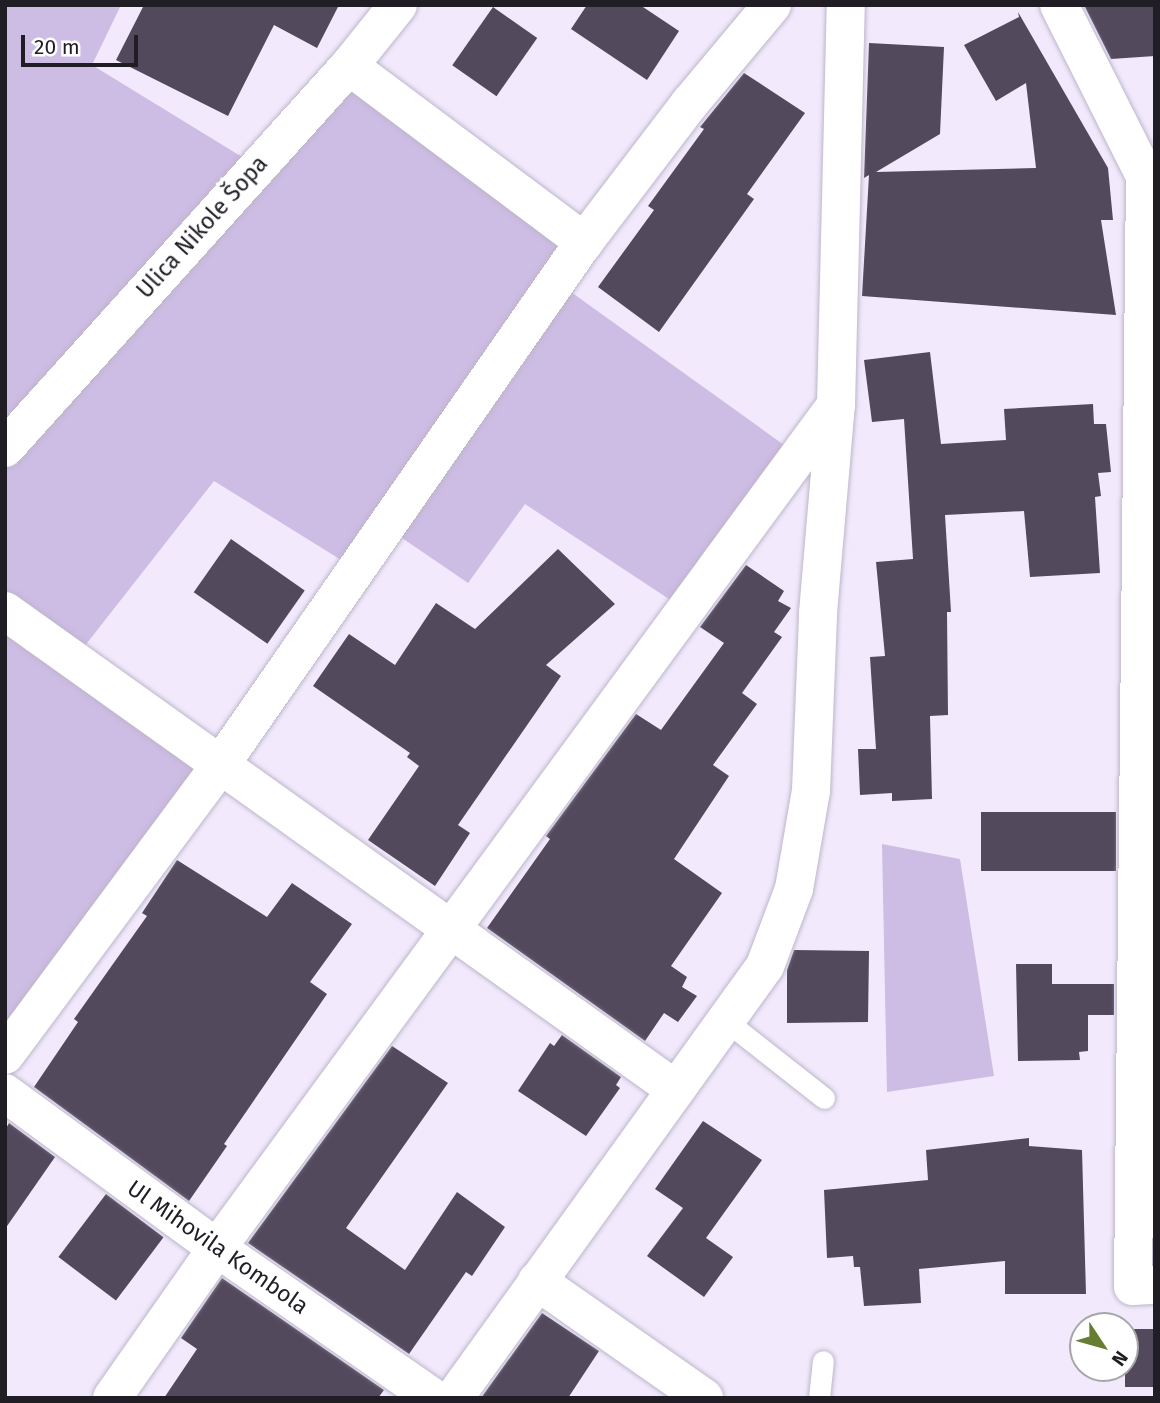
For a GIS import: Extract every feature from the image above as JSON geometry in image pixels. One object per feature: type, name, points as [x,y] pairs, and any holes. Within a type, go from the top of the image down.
[{"type":"street","name":"Ulica Nikole Šopa","points":[[5,448],[349,66],[398,5]]},
{"type":"street","points":[[5,1055],[221,764],[584,242],[690,103],[772,5]]},
{"type":"street","points":[[454,1398],[765,966],[794,890],[811,791],[818,613],[836,405],[846,5]]},
{"type":"street","points":[[1059,5],[1145,176],[1133,1286],[1155,1285]]},
{"type":"street","points":[[349,66],[584,242]]},
{"type":"street","points":[[112,1398],[217,1248],[836,405]]},
{"type":"street","points":[[5,611],[675,1089]]},
{"type":"street","name":"Ul Mihovila Kombola","points":[[5,1093],[217,1248],[434,1398]]},
{"type":"street","points":[[537,1282],[704,1398]]},
{"type":"lane","points":[[725,1020],[824,1098]]},
{"type":"lane","points":[[818,1398],[823,1361]]},
{"type":"shaded area","points":[[5,5],[121,5],[92,65],[257,166],[349,66],[584,242],[557,282],[798,455],[684,609],[525,504],[468,583],[386,527],[354,568],[214,481],[73,661],[221,764],[5,1055]]},
{"type":"shaded area","points":[[882,844],[960,859],[994,1076],[887,1092]]},
{"type":"building","points":[[144,5],[339,5],[317,48],[274,25],[228,116],[116,60]]},
{"type":"building","points":[[587,5],[640,5],[679,31],[647,80],[571,29]]},
{"type":"building","points":[[1084,5],[1155,5],[1155,56],[1111,59]]},
{"type":"building","points":[[493,7],[537,38],[497,96],[452,65]]},
{"type":"building","points":[[1018,12],[1108,168],[1113,220],[1101,220],[1116,315],[862,296],[869,175],[864,178],[869,43],[944,47],[940,134],[876,172],[1036,168],[1026,83],[996,101],[964,45],[1019,17]]},
{"type":"building","points":[[744,73],[805,113],[747,194],[754,199],[659,332],[598,287],[654,210],[648,206],[704,129],[700,127]]},
{"type":"building","points":[[930,352],[941,444],[1006,440],[1004,409],[1093,404],[1094,424],[1106,424],[1111,472],[1098,473],[1101,496],[1095,497],[1100,573],[1030,577],[1024,511],[945,515],[951,612],[947,612],[948,715],[930,716],[932,799],[892,801],[892,793],[860,795],[858,749],[876,749],[870,657],[885,656],[876,562],[913,559],[904,419],[872,422],[864,360]]},
{"type":"building","points":[[231,539],[305,591],[267,644],[194,592]]},
{"type":"building","points":[[558,549],[615,604],[546,665],[561,676],[458,825],[470,833],[435,886],[368,840],[419,766],[407,757],[410,753],[313,686],[349,634],[395,665],[436,603],[475,629]]},
{"type":"building","points":[[746,565],[784,591],[778,601],[791,608],[774,632],[782,637],[742,693],[757,704],[713,765],[729,776],[674,859],[722,893],[671,966],[687,977],[682,987],[697,996],[678,1022],[664,1013],[645,1041],[487,928],[550,839],[546,836],[636,714],[661,730],[724,643],[700,627]]},
{"type":"building","points":[[981,812],[1116,812],[1116,871],[981,871]]},
{"type":"building","points":[[177,860],[267,917],[292,883],[352,924],[310,982],[327,994],[224,1144],[227,1146],[189,1201],[34,1087],[78,1022],[74,1019],[147,916],[142,913]]},
{"type":"building","points":[[794,950],[869,951],[868,1022],[787,1023],[787,970]]},
{"type":"building","points":[[1016,964],[1052,964],[1052,984],[1114,984],[1114,1015],[1088,1015],[1088,1051],[1079,1052],[1080,1060],[1018,1061]]},
{"type":"building","points":[[562,1035],[621,1077],[616,1085],[620,1088],[586,1136],[518,1091],[550,1043],[554,1046]]},
{"type":"building","points":[[392,1046],[448,1083],[346,1228],[405,1270],[457,1192],[505,1227],[472,1276],[466,1272],[409,1354],[248,1243]]},
{"type":"building","points":[[703,1121],[762,1160],[706,1238],[733,1257],[704,1297],[647,1256],[683,1208],[655,1189]]},
{"type":"building","points":[[9,1123],[55,1157],[5,1229],[5,1130]]},
{"type":"building","points":[[1029,1138],[1029,1146],[1082,1150],[1086,1294],[1005,1294],[1005,1261],[919,1269],[921,1303],[864,1306],[860,1267],[854,1267],[853,1256],[827,1258],[824,1190],[928,1180],[926,1150]]},
{"type":"building","points":[[106,1194],[164,1237],[116,1300],[58,1257]]},
{"type":"building","points":[[222,1278],[384,1390],[378,1398],[164,1398],[197,1349],[181,1338]]},
{"type":"building","points":[[542,1313],[599,1351],[568,1398],[481,1398]]},
{"type":"building","points":[[1139,1329],[1155,1329],[1155,1387],[1125,1387],[1125,1382],[1139,1382]]}]
